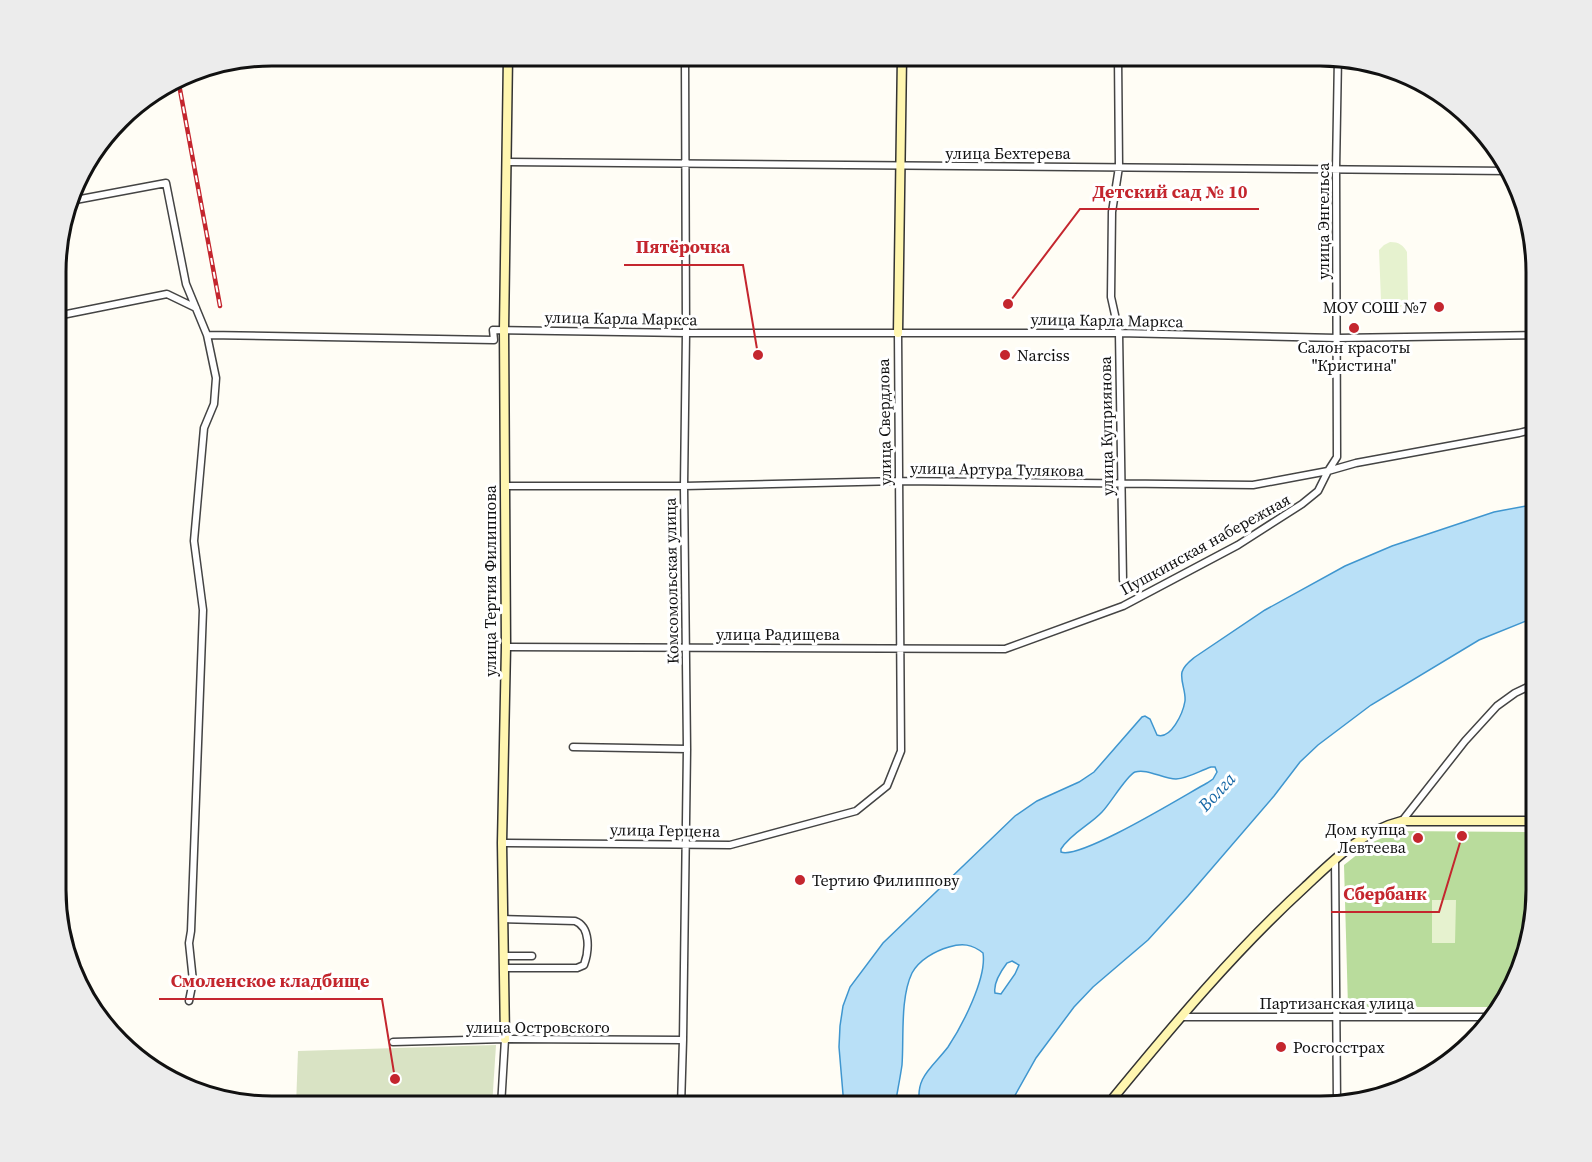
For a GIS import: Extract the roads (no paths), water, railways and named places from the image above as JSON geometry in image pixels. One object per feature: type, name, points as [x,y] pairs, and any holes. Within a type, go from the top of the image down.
[{"type":"street","name":"улица Тертия Филиппова","points":[[502,1096],[505,1040],[502,843],[506,647],[501,330],[508,66]]},
{"type":"street","name":"Комсомольская улица","points":[[681,1096],[687,749],[684,486],[685,66]]},
{"type":"street","name":"улица Свердлова","points":[[887,786],[902,751],[898,333],[902,66]]},
{"type":"street","name":"улица Куприянова","points":[[1118,66],[1119,168],[1112,212],[1111,297],[1119,333],[1123,580]]},
{"type":"street","name":"улица Энгельса","points":[[1328,471],[1337,457],[1338,67]]},
{"type":"street","name":"улица Бехтерева","points":[[506,162],[1499,171]]},
{"type":"street","points":[[80,199],[166,183],[186,284],[207,335],[216,378],[214,404],[204,428],[194,541],[203,610],[189,943],[192,981],[189,1001]]},
{"type":"street","points":[[66,314],[167,294],[196,308]]},
{"type":"street","points":[[207,335],[494,340],[493,330],[501,330]]},
{"type":"street","name":"улица Карла Маркса","points":[[501,330],[686,333],[1119,333],[1337,338],[1526,335]]},
{"type":"street","points":[[1328,471],[1356,463],[1526,431]]},
{"type":"street","name":"улица Артура Тулякова","points":[[505,486],[684,486],[900,481],[1253,485],[1328,471]]},
{"type":"street","name":"Пушкинская набережная","points":[[1047,632],[1123,606],[1238,545],[1302,504],[1318,491],[1328,471]]},
{"type":"street","name":"улица Радищева","points":[[506,647],[1005,649],[1047,632]]},
{"type":"street","points":[[1402,821],[1465,741],[1497,706],[1526,688]]},
{"type":"street","points":[[573,747],[687,749]]},
{"type":"street","name":"улица Герцена","points":[[502,843],[730,845],[856,811],[887,786]]},
{"type":"street","points":[[1115,1096],[1180,1017],[1269,920],[1335,860],[1372,831],[1402,821],[1526,821]]},
{"type":"street","points":[[1335,860],[1337,1095]]},
{"type":"street","points":[[503,919],[575,921],[582,923],[587,931],[584,965],[577,968],[505,968]]},
{"type":"street","points":[[504,956],[532,956]]},
{"type":"street","name":"Партизанская улица","points":[[1180,1017],[1481,1017]]},
{"type":"street","name":"улица Островского","points":[[393,1042],[683,1040]]},
{"type":"water","name":"Волга","points":[[1526,506],[1526,621],[1479,640],[1371,705],[1318,745],[1300,762],[1274,796],[1148,940],[1093,987],[1074,1007],[1036,1058],[1015,1096],[919,1096],[926,1073],[948,1047],[960,1027],[981,975],[983,953],[971,946],[958,945],[923,960],[912,973],[904,1006],[902,1065],[897,1096],[843,1096],[839,1047],[843,1006],[850,987],[883,943],[1015,816],[1037,801],[1079,782],[1094,772],[1142,717],[1150,719],[1157,735],[1171,730],[1179,718],[1185,701],[1183,670],[1195,657],[1265,610],[1345,566],[1392,546],[1494,512]],"holes":[[[1215,767],[1217,772],[1213,779],[1156,812],[1089,846],[1072,852],[1061,852],[1070,838],[1102,812],[1135,772],[1145,771],[1176,779]],[[1012,961],[1019,965],[1001,994],[995,993],[996,981],[1007,963]]]},
{"type":"railway","points":[[180,89],[220,306]]},
{"type":"place","name":"Детский сад № 10","points":[[1008,304]]},
{"type":"place","name":"МОУ СОШ №7","points":[[1439,307]]},
{"type":"place","name":"Салон красоты \"Кристина\"","points":[[1354,328]]},
{"type":"place","name":"Пятёрочка","points":[[758,355]]},
{"type":"place","name":"Narciss","points":[[1005,355]]},
{"type":"place","name":"Сбербанк","points":[[1462,836]]},
{"type":"place","name":"Дом купца Левтеева","points":[[1418,838]]},
{"type":"place","name":"Тертию Филиппову","points":[[800,880]]},
{"type":"place","name":"Росгосстрах","points":[[1281,1047]]},
{"type":"place","name":"Смоленское кладбище","points":[[395,1079]]}]
